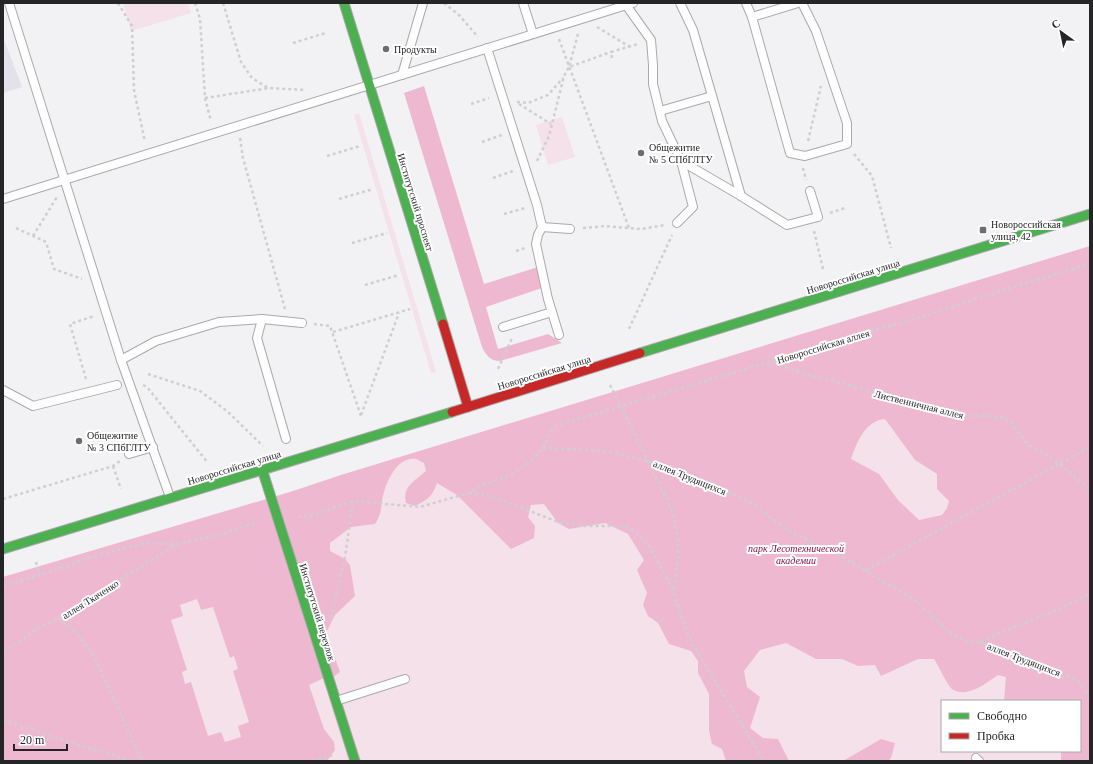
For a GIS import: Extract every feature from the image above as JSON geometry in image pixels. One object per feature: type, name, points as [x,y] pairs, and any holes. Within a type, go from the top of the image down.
[{"type":"main road","name":"Институтский проспект","points":[[344,3],[468,406]]},
{"type":"main road","name":"Новороссийская улица","points":[[3,549],[1090,214]]},
{"type":"main road","name":"Институтский переулок","points":[[262,469],[355,761]]},
{"type":"lane","points":[[9,3],[121,360],[170,498]]},
{"type":"lane","points":[[402,75],[423,3]]},
{"type":"lane","points":[[523,3],[533,34]]},
{"type":"lane","points":[[680,3],[693,30],[741,196]]},
{"type":"lane","points":[[746,3],[752,16],[790,153],[805,156],[846,144],[847,123],[816,31],[802,3]]},
{"type":"lane","points":[[752,16],[798,3]]},
{"type":"lane","points":[[3,199],[65,181],[214,133],[630,4],[651,40],[653,84],[662,121],[681,161],[692,207],[677,223]]},
{"type":"lane","points":[[487,48],[537,205],[542,227],[536,244],[559,335]]},
{"type":"lane","points":[[660,111],[712,96]]},
{"type":"lane","points":[[681,161],[741,196],[787,226],[818,216],[810,191]]},
{"type":"lane","points":[[542,227],[570,229]]},
{"type":"lane","points":[[503,327],[552,312]]},
{"type":"lane","points":[[262,319],[257,338],[286,439]]},
{"type":"lane","points":[[121,360],[156,341],[219,322],[262,319],[302,323]]},
{"type":"lane","points":[[3,390],[34,406],[117,385]]},
{"type":"lane","points":[[129,454],[153,447]]},
{"type":"lane","points":[[335,701],[405,679]]},
{"type":"path","points":[[118,3],[132,26],[134,90],[147,154]]},
{"type":"path","points":[[195,3],[200,19],[205,98],[214,133]]},
{"type":"path","points":[[223,3],[241,62],[252,78],[269,88]]},
{"type":"path","points":[[444,3],[459,15],[487,48]]},
{"type":"path","points":[[552,124],[515,102],[528,103],[548,95],[564,76],[569,67],[583,19],[630,46]]},
{"type":"path","points":[[554,28],[629,228]]},
{"type":"path","points":[[293,43],[326,33]]},
{"type":"path","points":[[569,67],[651,40]]},
{"type":"path","points":[[611,52],[612,58]]},
{"type":"path","points":[[810,191],[803,171],[805,156],[821,86],[830,72]]},
{"type":"path","points":[[528,177],[549,136],[564,76]]},
{"type":"path","points":[[205,98],[269,88],[306,90]]},
{"type":"path","points":[[471,104],[502,94]]},
{"type":"path","points":[[238,126],[243,158],[289,322]]},
{"type":"path","points":[[482,142],[514,132]]},
{"type":"path","points":[[846,144],[872,176],[891,248]]},
{"type":"path","points":[[326,156],[360,146]]},
{"type":"path","points":[[493,178],[525,168]]},
{"type":"path","points":[[33,236],[65,181]]},
{"type":"path","points":[[339,199],[373,189]]},
{"type":"path","points":[[504,214],[537,205]]},
{"type":"path","points":[[812,219],[823,269]]},
{"type":"path","points":[[570,229],[605,226],[641,229],[677,223]]},
{"type":"path","points":[[629,329],[677,223]]},
{"type":"path","points":[[16,228],[46,242],[54,269],[98,285]]},
{"type":"path","points":[[352,243],[387,233]]},
{"type":"path","name":"Новороссийская аллея","points":[[543,448],[551,431],[556,426],[1090,264]]},
{"type":"path","points":[[365,285],[400,275]]},
{"type":"path","points":[[333,332],[410,309]]},
{"type":"path","points":[[89,392],[70,324],[106,312]]},
{"type":"path","points":[[302,323],[330,326],[361,416],[399,313]]},
{"type":"path","points":[[498,369],[520,322]]},
{"type":"path","name":"Лиственничная аллея","points":[[773,361],[801,373],[957,416],[993,416],[1005,418],[1010,421],[1026,442],[1060,464],[1090,488]]},
{"type":"path","points":[[148,374],[200,391],[227,411],[263,446]]},
{"type":"path","points":[[127,375],[147,387],[208,463]]},
{"type":"path","points":[[610,385],[671,508],[677,529],[678,562],[674,590]]},
{"type":"path","points":[[866,570],[1090,447]]},
{"type":"path","points":[[3,586],[101,554],[146,543],[177,544],[223,534],[259,522],[311,516],[354,501],[420,507],[469,493],[483,485],[510,475],[527,464],[543,448]]},
{"type":"path","name":"аллея Трудящихся","points":[[543,448],[604,451],[648,460],[711,483],[757,506],[789,531],[866,570],[915,600],[953,635],[968,641],[980,643],[1011,653],[1075,679],[1090,698]]},
{"type":"path","points":[[3,499],[113,466],[129,454]]},
{"type":"path","points":[[113,466],[121,489]]},
{"type":"path","points":[[469,493],[482,494],[499,499],[558,522],[571,525],[625,526],[636,533],[648,544],[674,590],[684,625],[692,643],[764,761]]},
{"type":"path","points":[[330,621],[345,557],[354,501]]},
{"type":"path","name":"аллея Ткаченко","points":[[3,652],[42,626],[59,618],[177,544]]},
{"type":"path","points":[[36,562],[40,575]]},
{"type":"path","points":[[980,643],[996,634],[1050,613],[1090,594]]},
{"type":"path","points":[[59,618],[76,633],[94,656],[142,761]]},
{"type":"path","points":[[3,720],[78,745],[133,761]]},
{"type":"shaded area","points":[[3,37],[22,87],[3,93]]},
{"type":"green space","points":[[123,3],[188,3],[191,13],[131,31]]},
{"type":"green space","points":[[424,86],[484,284],[538,267],[545,287],[486,307],[498,349],[548,334],[562,343],[500,361],[491,359],[482,347],[404,93]]},
{"type":"green space","points":[[359,113],[436,372],[431,373],[354,115]]},
{"type":"green space","points":[[562,117],[575,157],[548,165],[536,125]]},
{"type":"green space","name":"парк Лесотехнической академии","points":[[1090,246],[1090,761],[3,761],[3,577],[290,492],[341,475]]},
{"type":"green space","name":"парк Лесотехнической академии","points":[[1090,246],[1090,761],[1058,761],[1061,760],[1061,752],[1081,752],[1081,700],[1004,700],[1006,677],[998,675],[976,689],[958,692],[950,687],[934,659],[918,659],[881,676],[875,665],[858,666],[842,659],[816,659],[786,643],[760,650],[744,671],[747,687],[760,697],[750,728],[763,738],[778,739],[789,761],[726,761],[722,749],[712,744],[709,731],[709,694],[698,673],[698,661],[691,651],[669,644],[658,623],[648,616],[643,605],[647,593],[637,570],[644,560],[628,534],[605,523],[569,529],[558,523],[544,504],[531,505],[528,517],[535,526],[534,538],[511,549],[457,495],[437,483],[432,494],[423,502],[415,506],[406,503],[406,492],[410,484],[426,471],[424,463],[417,459],[410,459],[399,464],[391,475],[383,496],[378,520],[375,524],[351,527],[330,543],[330,551],[345,559],[350,565],[355,596],[335,615],[326,633],[340,672],[332,678],[324,678],[309,685],[324,729],[334,742],[335,750],[327,761],[3,761],[3,577],[290,492],[341,475]],"holes":[[[885,419],[915,460],[937,474],[937,489],[949,501],[947,508],[942,515],[919,520],[898,500],[879,474],[851,459],[859,439],[867,428],[872,424]],[[197,599],[201,610],[213,607],[230,658],[234,656],[238,669],[233,671],[249,722],[238,726],[241,737],[225,742],[221,732],[208,736],[191,682],[185,684],[182,672],[187,670],[171,620],[183,616],[180,605]]]},
{"type":"green space","points":[[881,739],[895,743],[891,758],[888,761],[843,761]]},
{"type":"traffic: fast","points":[[344,3],[443,324]]},
{"type":"traffic: fast","points":[[640,353],[1090,214]]},
{"type":"traffic: fast","points":[[3,549],[452,412]]},
{"type":"traffic: fast","points":[[262,469],[355,761]]},
{"type":"traffic: jam","points":[[443,324],[468,407]]},
{"type":"traffic: jam","points":[[452,412],[640,353]]},
{"type":"place","name":"Продукты","points":[[386,49]]},
{"type":"place","name":"Общежитие № 5 СПбГЛТУ","points":[[641,153]]},
{"type":"place","name":"Новороссийская улица, 42","points":[[983,230]]},
{"type":"place","name":"Общежитие № 3 СПбГЛТУ","points":[[79,441]]}]
